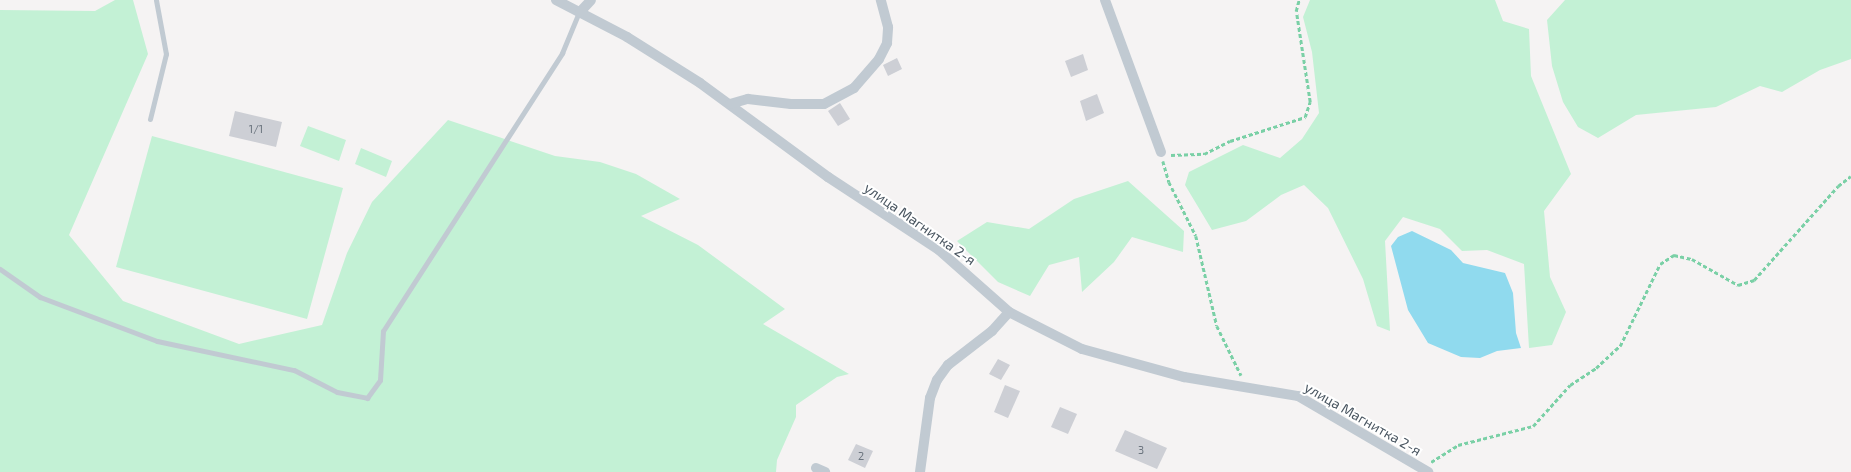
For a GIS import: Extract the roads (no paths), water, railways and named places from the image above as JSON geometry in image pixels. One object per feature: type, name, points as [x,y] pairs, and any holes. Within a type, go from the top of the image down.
[{"type":"street","name":"улица Магнитка 2-я","points":[[556,0],[654,53],[730,104],[821,172],[938,250],[1009,312],[1082,349],[1184,377],[1298,396],[1424,470]]},
{"type":"street","points":[[580,12],[591,0]]},
{"type":"street","points":[[730,104],[748,99],[790,104],[824,104],[854,88],[879,59],[887,43],[888,27],[881,0]]},
{"type":"street","points":[[1105,0],[1161,152]]},
{"type":"street","points":[[920,472],[930,398],[937,380],[948,365],[992,331],[1009,312]]},
{"type":"lane","points":[[150,119],[166,54],[156,0]]},
{"type":"lane","points":[[0,269],[40,298],[156,341],[294,370],[337,392],[367,398],[380,380],[384,331],[562,53],[580,12]]},
{"type":"water","points":[[1412,231],[1451,250],[1463,263],[1505,273],[1513,293],[1516,333],[1521,348],[1497,351],[1480,358],[1461,357],[1428,343],[1408,310],[1391,246],[1398,237]]}]
